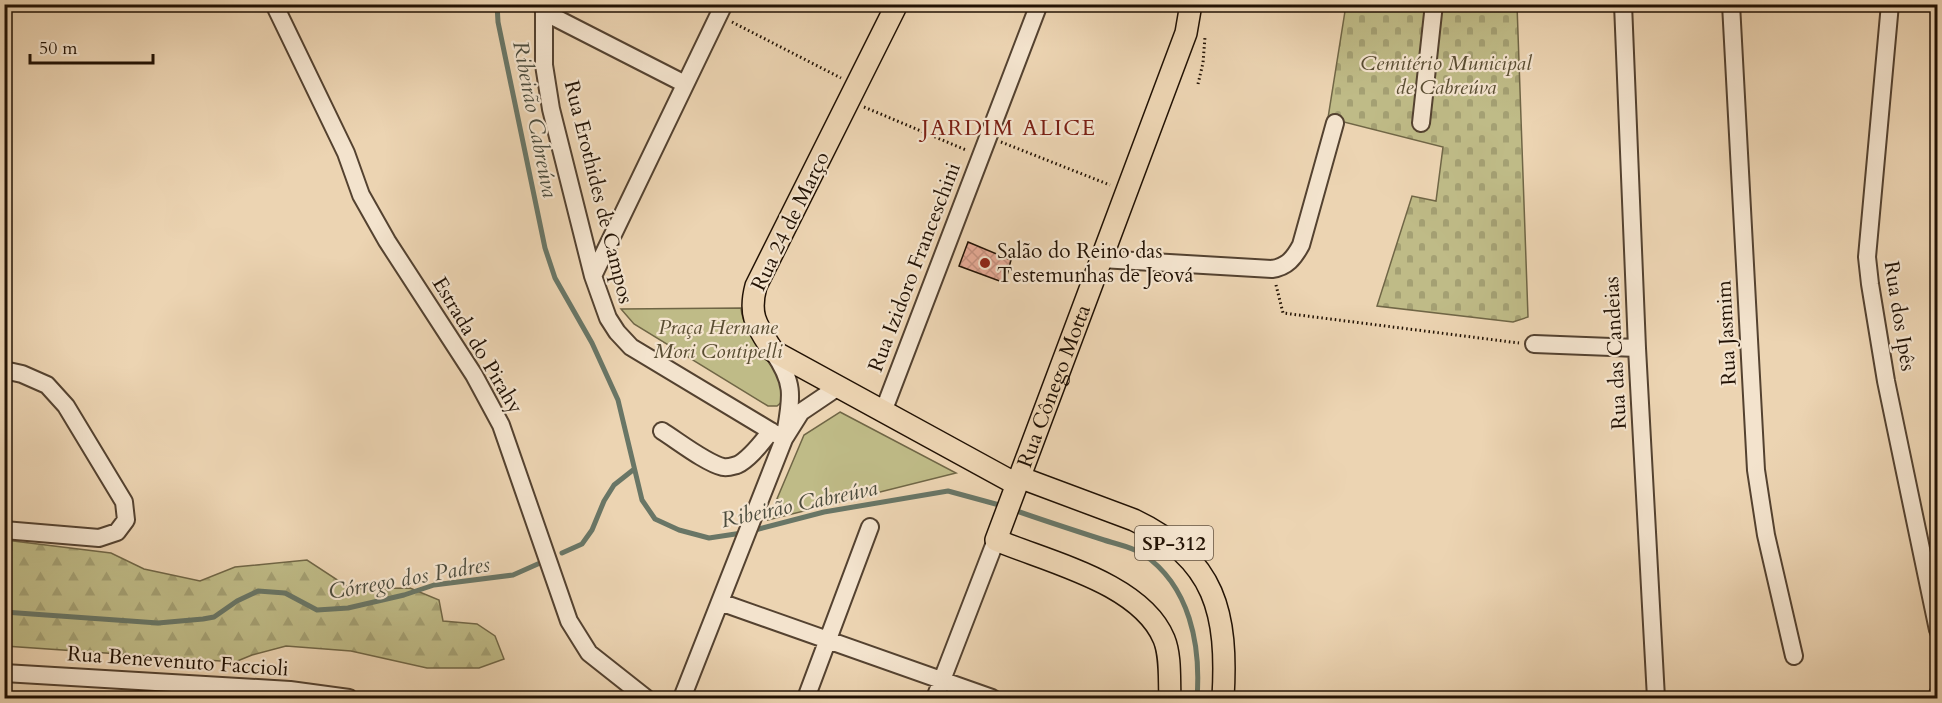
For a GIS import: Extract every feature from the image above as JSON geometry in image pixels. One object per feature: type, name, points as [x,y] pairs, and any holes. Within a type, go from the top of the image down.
[{"type":"main road","name":"Rua 24 de Março","points":[[897,4],[756,286],[752,310],[758,328],[773,351],[1016,485]]},
{"type":"main road","name":"Rua Cônego Motta","points":[[999,531],[1186,33],[1191,4]]},
{"type":"main road","name":"SP-312","points":[[1016,485],[1134,520],[1175,544],[1195,565],[1208,585],[1218,609],[1223,634],[1225,665],[1223,699]]},
{"type":"main road","points":[[999,531],[1106,584],[1149,615],[1164,639],[1169,665],[1170,699]]},
{"type":"street","name":"Estrada do Pirahy","points":[[274,4],[346,153],[361,195],[387,241],[474,375],[501,425],[568,621],[589,652],[646,699]]},
{"type":"street","name":"Rua Izidoro Franceschini","points":[[883,412],[1039,4]]},
{"type":"street","points":[[1421,123],[1434,4]]},
{"type":"street","name":"Rua das Candeias","points":[[1623,4],[1637,348],[1656,699]]},
{"type":"street","name":"Rua Jasmim","points":[[1731,4],[1756,470],[1766,535],[1794,656]]},
{"type":"street","name":"Rua dos Ipês","points":[[1890,4],[1867,257],[1886,381],[1938,630]]},
{"type":"street","points":[[544,8],[685,84]]},
{"type":"street","name":"Rua Erothides de Campos","points":[[544,8],[544,65],[551,109],[593,276],[608,318],[631,348],[778,435]]},
{"type":"street","points":[[593,276],[722,10]]},
{"type":"street","points":[[1101,259],[1281,268],[1288,263],[1301,245],[1335,123]]},
{"type":"street","points":[[1534,344],[1637,348]]},
{"type":"street","points":[[682,699],[754,516],[791,400],[789,381],[773,351]]},
{"type":"street","points":[[4,370],[22,374],[46,385],[66,406],[124,502],[126,520],[117,532],[99,538],[4,530]]},
{"type":"street","points":[[789,381],[808,371]]},
{"type":"street","points":[[662,431],[700,456],[722,467],[729,467],[740,464],[760,444],[778,435],[801,412],[838,387]]},
{"type":"street","points":[[806,699],[870,527]]},
{"type":"street","name":"Rua Cônego Motta","points":[[935,699],[999,531]]},
{"type":"street","points":[[720,602],[992,699]]},
{"type":"street","name":"Rua Benevenuto Faccioli","points":[[4,673],[290,690],[349,699]]},
{"type":"street","points":[[1937,699],[1938,694]]},
{"type":"path","points":[[722,10],[853,93],[981,157]]},
{"type":"path","points":[[1186,33],[1205,37],[1203,63],[1198,84]]},
{"type":"path","points":[[988,137],[1126,192]]},
{"type":"path","points":[[1272,269],[1283,312],[1534,344]]},
{"type":"green space","name":"Cemitério Municipal de Cabreúva","points":[[1346,5],[1517,5],[1528,317],[1513,322],[1377,306],[1412,196],[1436,201],[1443,147],[1328,118]]},
{"type":"green space","name":"Praça Hernane Mori Contipelli","points":[[741,308],[747,328],[773,362],[782,381],[784,400],[777,406],[768,406],[634,324],[621,309]]},
{"type":"green space","points":[[840,412],[956,473],[768,520],[804,435]]},
{"type":"green space","points":[[5,540],[111,553],[144,569],[200,581],[235,567],[307,560],[351,589],[410,588],[439,600],[443,621],[477,624],[495,636],[504,659],[479,668],[427,668],[351,651],[286,646],[235,662],[5,646]]},
{"type":"building","name":"Salão do Reino das Testemunhas de Jeová","points":[[968,242],[1011,260],[1005,283],[959,266]]},
{"type":"waterway","name":"Ribeirão Cabreúva","points":[[497,4],[498,22],[545,248],[555,278],[592,343],[618,400],[642,500],[655,519],[679,530],[709,538],[742,533]]},
{"type":"waterway","name":"Córrego dos Padres","points":[[562,553],[582,544],[592,530],[604,501],[614,485],[633,470]]},
{"type":"waterway","name":"Ribeirão Cabreúva","points":[[751,531],[824,512],[948,491],[1003,506]]},
{"type":"waterway","name":"Ribeirão Cabreúva","points":[[1011,509],[1134,549],[1159,567],[1172,583],[1189,618],[1197,658],[1197,698]]},
{"type":"waterway","name":"Córrego dos Padres","points":[[4,612],[158,623],[214,617],[237,601],[258,591],[285,593],[317,610],[348,608],[404,595],[434,585],[513,575],[540,563]]},
{"type":"place","name":"Salão do Reino das Testemunhas de Jeová","points":[[985,263]]},
{"type":"district","name":"JARDIM ALICE","points":[[1009,127]]}]
